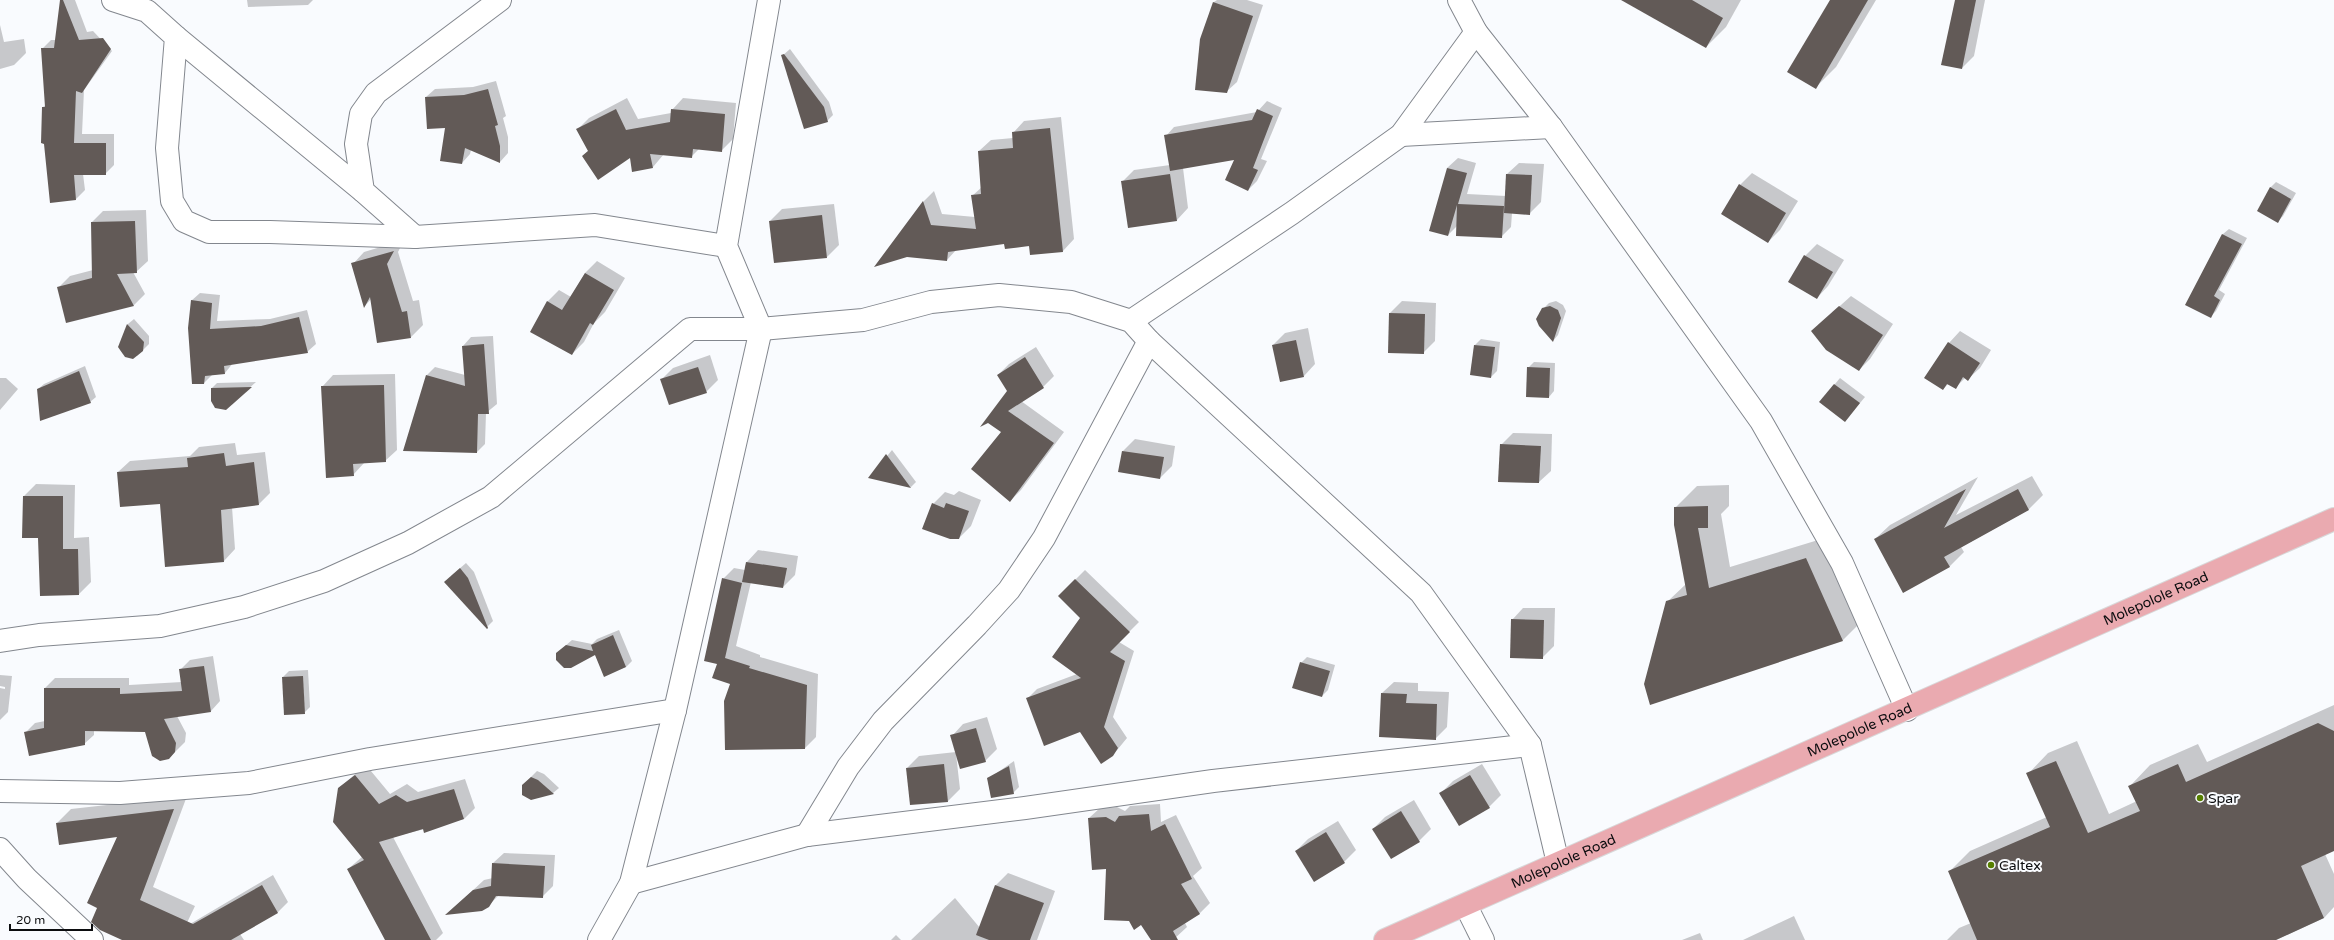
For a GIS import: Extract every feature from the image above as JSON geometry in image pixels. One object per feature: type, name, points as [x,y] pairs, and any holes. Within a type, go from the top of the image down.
[{"type":"main road","name":"Molepolole Road","points":[[1386,940],[1466,906],[1558,863],[1907,710],[2334,519]]},
{"type":"street","points":[[113,0],[147,11],[176,37],[363,191],[415,237]]},
{"type":"street","points":[[363,191],[356,144],[361,114],[372,98],[376,93],[500,0]]},
{"type":"street","points":[[599,940],[631,883],[675,710],[761,329],[726,246],[769,0]]},
{"type":"street","points":[[1460,0],[1476,32],[1552,126],[1761,421],[1842,563],[1907,710]]},
{"type":"street","points":[[1131,321],[1292,213],[1401,135],[1476,32]]},
{"type":"street","points":[[176,37],[167,148],[172,201],[184,222],[209,232],[270,232],[415,237],[595,225],[726,246]]},
{"type":"street","points":[[1401,135],[1552,126]]},
{"type":"street","points":[[0,641],[160,626],[244,607],[324,581],[408,543],[491,497],[690,329],[761,329],[863,320],[931,302],[999,295],[1071,302],[1131,321],[1149,341],[1421,594],[1530,746],[1558,863]]},
{"type":"street","points":[[807,835],[848,767],[883,721],[977,625],[1008,590],[1044,538],[1149,341]]},
{"type":"street","points":[[0,791],[120,793],[249,783],[370,759],[675,710]]},
{"type":"street","points":[[631,883],[807,835],[1025,808],[1212,781],[1530,746]]},
{"type":"street","points":[[0,849],[27,879],[92,940]]},
{"type":"street","points":[[1466,906],[1483,940]]},
{"type":"building","points":[[60,0],[63,0],[79,40],[103,38],[111,49],[82,93],[76,91],[74,143],[106,143],[106,175],[74,175],[76,200],[50,203],[44,144],[41,143],[42,107],[45,107],[41,48],[54,48]]},
{"type":"building","points":[[1621,0],[1692,0],[1723,18],[1706,48]]},
{"type":"building","points":[[1830,0],[1868,0],[1816,89],[1787,72]]},
{"type":"building","points":[[1955,0],[1976,0],[1962,69],[1941,65]]},
{"type":"building","points":[[1213,2],[1253,16],[1227,93],[1195,90],[1200,39]]},
{"type":"building","points":[[784,54],[824,107],[828,122],[804,129],[781,55]]},
{"type":"building","points":[[488,89],[498,125],[495,126],[500,146],[500,163],[465,148],[462,164],[440,161],[445,128],[427,129],[425,97],[464,95]]},
{"type":"building","points":[[616,109],[626,130],[670,122],[671,109],[725,114],[722,152],[693,149],[692,158],[650,154],[653,168],[632,172],[630,158],[598,180],[582,156],[588,151],[576,129]]},
{"type":"building","points":[[1257,109],[1273,116],[1253,168],[1258,170],[1248,191],[1225,180],[1234,160],[1170,171],[1164,135],[1252,120]]},
{"type":"building","points":[[1050,128],[1063,252],[1030,255],[1029,246],[1005,249],[1004,244],[948,252],[947,261],[907,257],[874,267],[923,201],[931,225],[976,229],[971,195],[981,194],[978,151],[1013,148],[1012,132]]},
{"type":"building","points":[[1447,168],[1467,173],[1458,204],[1504,206],[1502,238],[1456,236],[1457,205],[1448,236],[1429,231]]},
{"type":"building","points":[[1170,174],[1177,221],[1128,228],[1121,181]]},
{"type":"building","points":[[1506,174],[1532,175],[1530,215],[1504,213]]},
{"type":"building","points":[[1739,184],[1786,213],[1768,243],[1721,214]]},
{"type":"building","points":[[2270,187],[2291,199],[2278,223],[2257,211]]},
{"type":"building","points":[[822,215],[827,258],[774,263],[769,221]]},
{"type":"building","points":[[135,221],[137,273],[117,274],[134,306],[66,323],[57,287],[92,278],[91,222]]},
{"type":"building","points":[[2222,234],[2242,244],[2214,296],[2220,300],[2211,318],[2185,305]]},
{"type":"building","points":[[394,251],[387,264],[402,312],[407,311],[411,338],[377,343],[370,297],[364,308],[351,263]]},
{"type":"building","points":[[1804,255],[1833,272],[1817,299],[1788,282]]},
{"type":"building","points":[[585,273],[614,290],[593,325],[590,323],[572,355],[530,332],[547,301],[562,310]]},
{"type":"building","points":[[191,300],[212,303],[210,329],[261,326],[299,317],[308,353],[224,366],[225,374],[205,376],[204,384],[192,384],[188,328]]},
{"type":"building","points":[[1550,306],[1558,310],[1561,318],[1553,342],[1539,326],[1536,319],[1542,308]]},
{"type":"building","points":[[1839,306],[1883,335],[1859,371],[1826,350],[1811,331]]},
{"type":"building","points":[[1389,313],[1425,314],[1424,354],[1388,353]]},
{"type":"building","points":[[127,324],[144,342],[143,351],[133,359],[125,357],[118,347]]},
{"type":"building","points":[[1296,340],[1304,377],[1280,382],[1272,345]]},
{"type":"building","points":[[1948,342],[1980,363],[1968,381],[1963,377],[1956,389],[1947,384],[1943,390],[1924,378]]},
{"type":"building","points":[[484,344],[489,414],[478,414],[477,453],[403,451],[426,375],[465,386],[462,346]]},
{"type":"building","points":[[1474,345],[1495,347],[1491,378],[1470,375]]},
{"type":"building","points":[[1025,357],[1044,388],[1008,411],[1054,443],[1010,502],[971,469],[1001,432],[988,423],[980,427],[1007,391],[997,375]]},
{"type":"building","points":[[698,367],[707,393],[669,405],[660,379]]},
{"type":"building","points":[[1527,367],[1550,368],[1549,398],[1526,397]]},
{"type":"building","points":[[79,371],[91,403],[40,421],[37,389]]},
{"type":"building","points":[[1834,384],[1860,403],[1845,422],[1819,402]]},
{"type":"building","points":[[384,385],[386,462],[353,464],[354,476],[326,478],[321,386]]},
{"type":"building","points":[[252,387],[226,410],[215,408],[211,401],[211,388]]},
{"type":"building","points":[[1500,444],[1541,446],[1539,483],[1498,482]]},
{"type":"building","points":[[1122,451],[1164,457],[1160,479],[1118,472]]},
{"type":"building","points":[[224,453],[226,466],[254,462],[259,505],[221,510],[224,562],[165,567],[160,504],[120,507],[117,472],[188,467],[187,458]]},
{"type":"building","points":[[886,454],[911,488],[868,478]]},
{"type":"building","points":[[1966,489],[1944,528],[2018,489],[2029,510],[1944,557],[1950,567],[1903,593],[1874,539]]},
{"type":"building","points":[[23,496],[63,496],[63,549],[78,549],[79,595],[40,596],[38,538],[22,538]]},
{"type":"building","points":[[932,503],[944,508],[946,503],[969,511],[959,539],[950,539],[922,529]]},
{"type":"building","points":[[1708,506],[1708,528],[1698,528],[1709,588],[1806,558],[1843,641],[1650,705],[1644,684],[1666,601],[1687,595],[1674,525],[1674,507]]},
{"type":"building","points":[[746,562],[787,568],[783,588],[742,582]]},
{"type":"building","points":[[460,568],[468,578],[488,628],[487,629],[444,582]]},
{"type":"building","points":[[722,578],[742,583],[725,658],[750,666],[749,668],[807,685],[805,749],[725,750],[724,701],[730,684],[712,678],[717,664],[704,661]]},
{"type":"building","points":[[1075,579],[1130,632],[1110,652],[1125,661],[1104,727],[1118,748],[1113,756],[1101,764],[1080,732],[1044,746],[1026,698],[1081,678],[1052,657],[1080,618],[1058,596]]},
{"type":"building","points":[[1511,619],[1544,620],[1543,659],[1510,658]]},
{"type":"building","points":[[613,635],[626,667],[604,677],[595,655],[571,668],[564,668],[556,660],[556,653],[566,645],[593,651],[591,645]]},
{"type":"building","points":[[1300,662],[1330,671],[1322,697],[1292,688]]},
{"type":"building","points":[[204,666],[211,712],[164,719],[176,743],[175,752],[169,759],[160,761],[152,756],[145,732],[85,731],[85,745],[29,756],[24,732],[44,728],[44,688],[120,688],[120,694],[182,691],[179,669]]},
{"type":"building","points":[[303,676],[305,714],[284,715],[282,677]]},
{"type":"building","points":[[1381,693],[1407,694],[1406,703],[1437,704],[1436,740],[1379,737]]},
{"type":"building","points":[[2318,723],[2334,731],[2334,851],[2301,866],[2324,918],[2276,940],[1977,940],[1948,871],[2050,827],[2026,773],[2056,761],[2088,833],[2140,811],[2128,786],[2178,764],[2186,782]]},
{"type":"building","points":[[976,728],[986,762],[960,769],[950,735]]},
{"type":"building","points":[[944,764],[948,802],[910,805],[906,768]]},
{"type":"building","points":[[1009,766],[1014,794],[991,798],[987,778]]},
{"type":"building","points":[[355,775],[379,804],[396,795],[407,802],[454,789],[464,819],[424,833],[423,829],[379,842],[431,940],[385,940],[347,869],[364,860],[333,822],[338,788]]},
{"type":"building","points":[[1470,775],[1490,808],[1459,826],[1439,793]]},
{"type":"building","points":[[531,777],[538,780],[554,794],[531,800],[522,795],[522,785]]},
{"type":"building","points":[[174,809],[140,900],[193,924],[262,885],[278,913],[231,940],[122,940],[100,930],[91,922],[97,908],[87,903],[117,837],[59,845],[56,823]]},
{"type":"building","points":[[1401,811],[1420,842],[1391,859],[1372,829]]},
{"type":"building","points":[[1149,814],[1151,831],[1165,824],[1192,879],[1181,884],[1200,914],[1173,931],[1178,940],[1151,940],[1141,925],[1134,930],[1129,921],[1104,920],[1106,869],[1092,870],[1088,818],[1106,817],[1115,822],[1119,816]]},
{"type":"building","points":[[1326,832],[1345,863],[1314,882],[1295,851]]},
{"type":"building","points":[[492,863],[545,866],[543,898],[496,896],[489,907],[482,911],[445,915],[473,890],[491,886]]},
{"type":"building","points":[[995,885],[1044,903],[1030,940],[989,940],[976,935]]},
{"type":"place","name":"Spar","points":[[2200,798]]},
{"type":"place","name":"Caltex","points":[[1991,865]]}]
